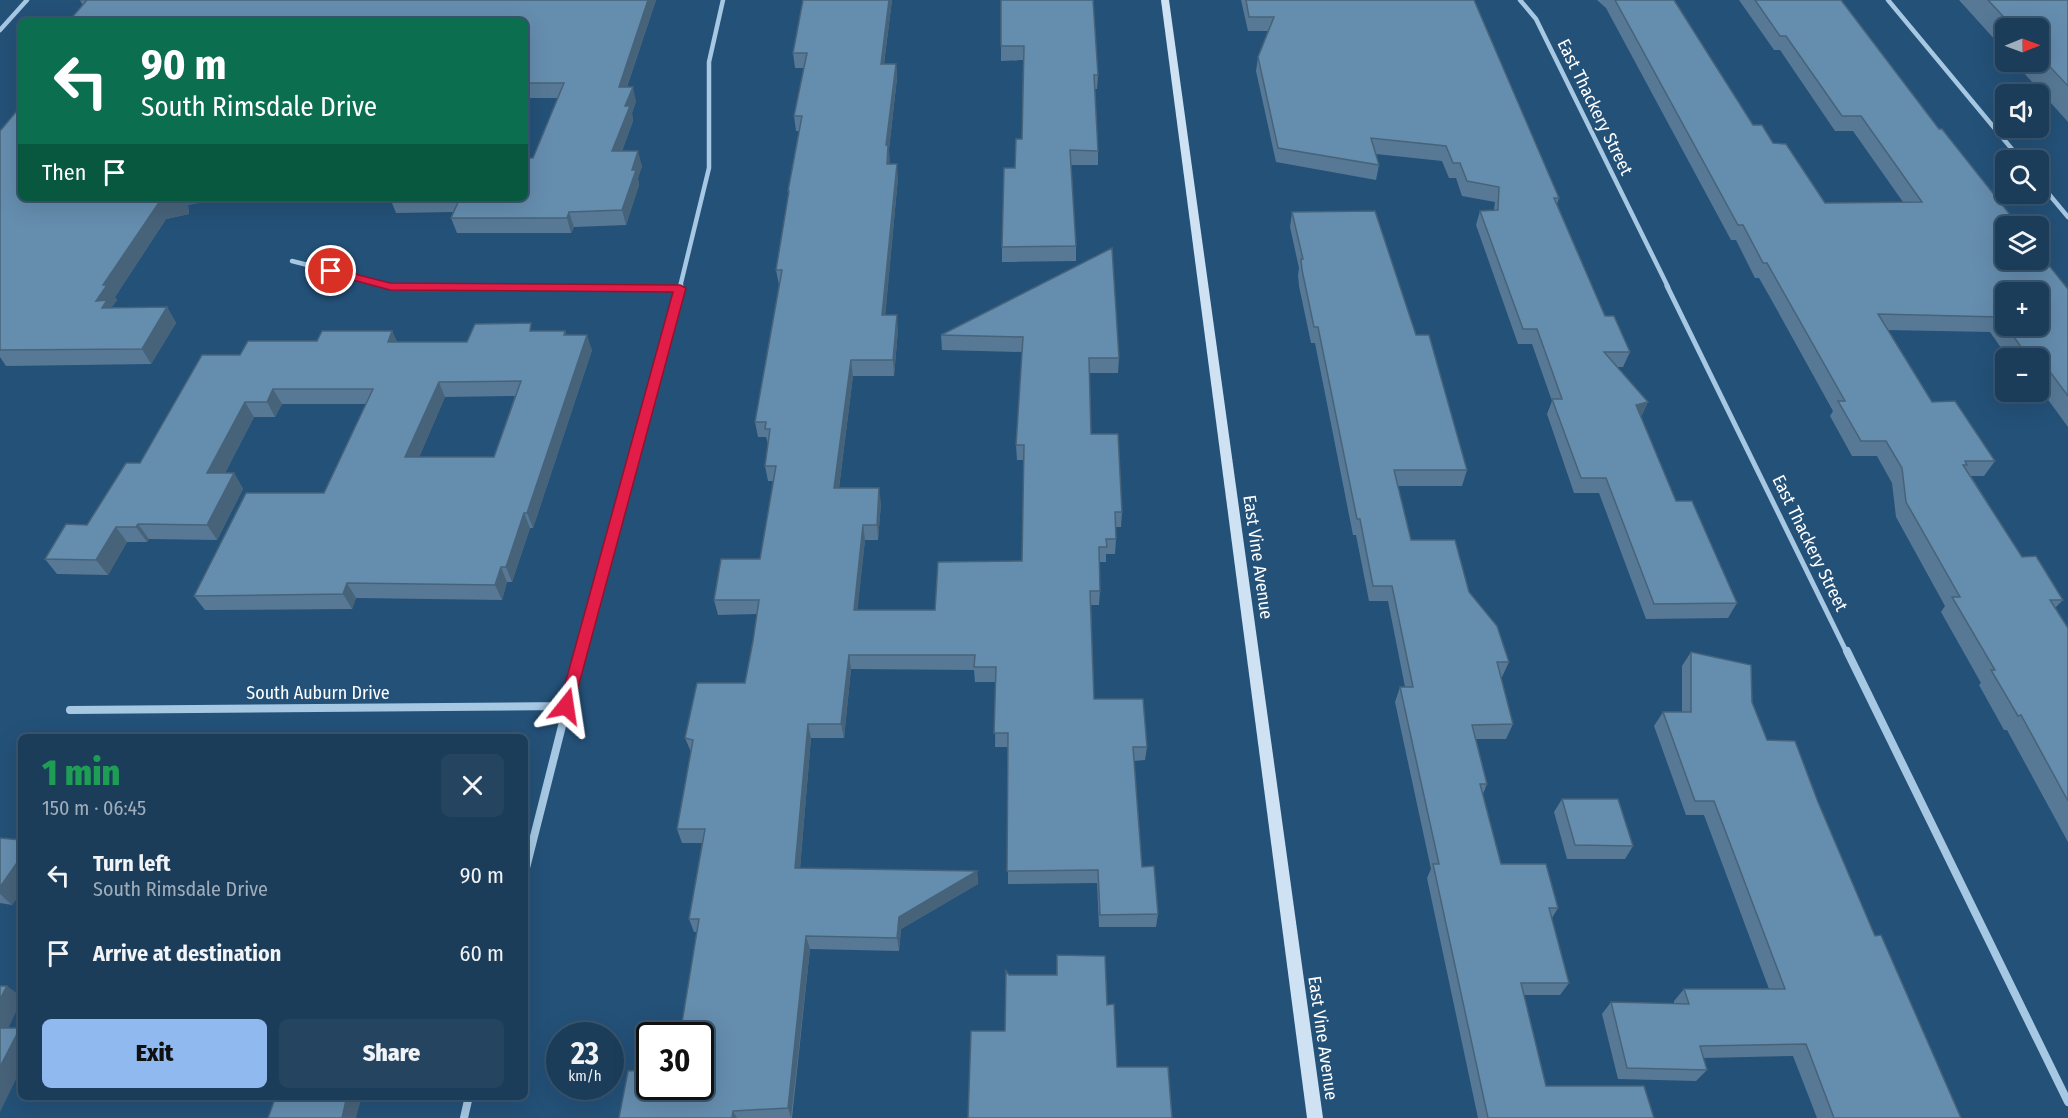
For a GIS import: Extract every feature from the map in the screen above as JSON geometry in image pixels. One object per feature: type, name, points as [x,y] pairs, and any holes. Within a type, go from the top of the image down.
[{"type":"street","points":[[0,30],[27,0]]},
{"type":"street","points":[[528,860],[566,706],[680,288],[710,168],[709,62],[723,0]]},
{"type":"street","name":"East Vine Avenue","points":[[1165,0],[1315,1118]]},
{"type":"street","name":"East Thackery Street","points":[[1520,0],[1536,19],[2068,1102]]},
{"type":"street","points":[[1888,0],[2013,150]]},
{"type":"street","points":[[2049,194],[2068,217]]},
{"type":"street","points":[[292,261],[390,286],[680,288]]},
{"type":"street","name":"South Auburn Drive","points":[[70,710],[566,706]]},
{"type":"street","points":[[464,1118],[468,1100]]},
{"type":"building","points":[[87,0],[648,0],[619,87],[633,87],[625,106],[630,106],[612,151],[638,151],[632,170],[636,170],[622,210],[569,212],[567,218],[451,218],[459,201],[528,201],[528,158],[533,158],[564,83],[528,83],[528,18],[72,18]]},
{"type":"building","points":[[803,0],[889,0],[881,64],[896,64],[886,145],[888,145],[887,164],[897,164],[882,315],[897,315],[893,360],[851,360],[834,488],[879,488],[877,525],[863,525],[854,610],[935,610],[938,562],[1022,561],[1024,445],[1016,445],[1023,337],[941,335],[1112,248],[1119,358],[1089,358],[1091,434],[1118,434],[1122,512],[1115,512],[1116,539],[1106,539],[1107,547],[1099,547],[1100,591],[1090,591],[1094,699],[1143,699],[1147,747],[1133,747],[1142,867],[1154,866],[1158,914],[1100,915],[1098,870],[1007,871],[1008,733],[994,733],[996,667],[974,667],[975,655],[849,655],[841,724],[808,724],[795,868],[977,871],[899,917],[897,938],[806,936],[788,1108],[733,1111],[732,1118],[619,1118],[628,1071],[636,1071],[636,1100],[714,1100],[714,1022],[682,1022],[699,919],[689,919],[705,829],[677,829],[693,740],[685,738],[697,683],[745,683],[753,641],[759,600],[714,600],[721,559],[760,559],[776,466],[765,466],[770,429],[765,429],[766,422],[755,422],[782,270],[776,270],[802,116],[794,116],[807,53],[793,53]]},
{"type":"building","points":[[1001,0],[1093,0],[1098,75],[1094,75],[1098,151],[1070,150],[1076,246],[1002,247],[1004,168],[1015,168],[1016,139],[1022,139],[1024,46],[1001,46]]},
{"type":"building","points":[[1246,0],[1474,0],[1559,198],[1554,198],[1605,316],[1614,316],[1630,352],[1604,352],[1648,402],[1636,405],[1676,501],[1692,501],[1737,603],[1654,604],[1606,478],[1581,478],[1552,399],[1562,399],[1537,329],[1523,329],[1480,211],[1498,210],[1499,187],[1467,181],[1460,163],[1453,163],[1446,146],[1371,138],[1379,165],[1278,148],[1258,57],[1274,17],[1249,17]]},
{"type":"building","points":[[1615,0],[1674,0],[1753,125],[1762,125],[1773,143],[1786,144],[1825,203],[1922,202],[1861,116],[1842,116],[1786,36],[1780,36],[1755,0],[1841,0],[1939,129],[1942,129],[1995,196],[1995,204],[2002,204],[2011,216],[1995,216],[1995,270],[2049,270],[2049,266],[2068,289],[2068,396],[2049,370],[2049,348],[2022,348],[2013,336],[2049,336],[2049,282],[1995,282],[1995,317],[1878,314],[1932,402],[1955,401],[1995,461],[1965,461],[1967,465],[1963,465],[2022,557],[2036,556],[2063,600],[2050,600],[2068,628],[2068,801],[2021,715],[2018,716],[1991,670],[1995,670],[1952,597],[1960,597],[1906,502],[1902,468],[1886,441],[1861,441],[1838,401],[1845,401],[1767,263],[1763,263],[1743,225],[1738,225]]},
{"type":"building","points":[[1988,0],[2068,0],[2068,86],[2049,66],[2049,18],[2005,18]]},
{"type":"building","points":[[18,110],[18,201],[172,201],[158,204],[103,285],[107,285],[96,301],[107,300],[102,308],[167,307],[142,349],[0,350],[0,131]]},
{"type":"building","points":[[1375,211],[1416,335],[1429,335],[1467,470],[1394,470],[1411,540],[1455,540],[1469,592],[1497,626],[1509,662],[1497,662],[1513,724],[1472,725],[1487,784],[1480,784],[1501,864],[1546,864],[1558,908],[1549,908],[1569,983],[1521,983],[1546,1086],[1644,1086],[1654,1118],[1488,1118],[1433,864],[1439,864],[1400,687],[1413,687],[1392,586],[1373,586],[1318,327],[1314,327],[1302,270],[1301,259],[1303,259],[1292,212]]},
{"type":"building","points":[[531,323],[530,331],[565,331],[564,335],[587,335],[527,513],[524,513],[506,567],[501,567],[495,585],[347,583],[343,594],[194,596],[246,493],[324,493],[373,389],[273,389],[267,402],[245,402],[207,473],[234,473],[207,525],[138,524],[136,527],[116,527],[96,560],[45,559],[66,524],[87,525],[126,463],[140,463],[202,355],[240,355],[248,341],[317,341],[322,331],[392,331],[388,342],[467,342],[475,324]],"holes":[[[521,381],[494,457],[405,457],[439,382]]]},
{"type":"building","points":[[1691,652],[1751,665],[1752,702],[1767,740],[1795,741],[1818,802],[1875,936],[1881,935],[1961,1118],[1834,1118],[1806,1044],[1700,1046],[1707,1070],[1627,1068],[1611,1002],[1689,1004],[1684,989],[1785,989],[1714,801],[1695,801],[1663,712],[1691,712]]},
{"type":"building","points":[[1562,799],[1618,799],[1633,846],[1575,845]]},
{"type":"building","points":[[0,838],[18,840],[18,861],[0,887]]},
{"type":"building","points":[[1057,955],[1105,956],[1107,1005],[1114,1004],[1117,1067],[1168,1067],[1172,1118],[968,1118],[971,1031],[1005,1031],[1006,971],[1009,975],[1057,975]]},
{"type":"building","points":[[0,986],[7,986],[0,999]]},
{"type":"building","points":[[0,1028],[18,1028],[18,1032],[0,1067]]},
{"type":"building","points":[[275,1100],[346,1100],[342,1118],[268,1118]]},
{"type":"route","points":[[331,271],[390,286],[680,288],[566,706]]}]
